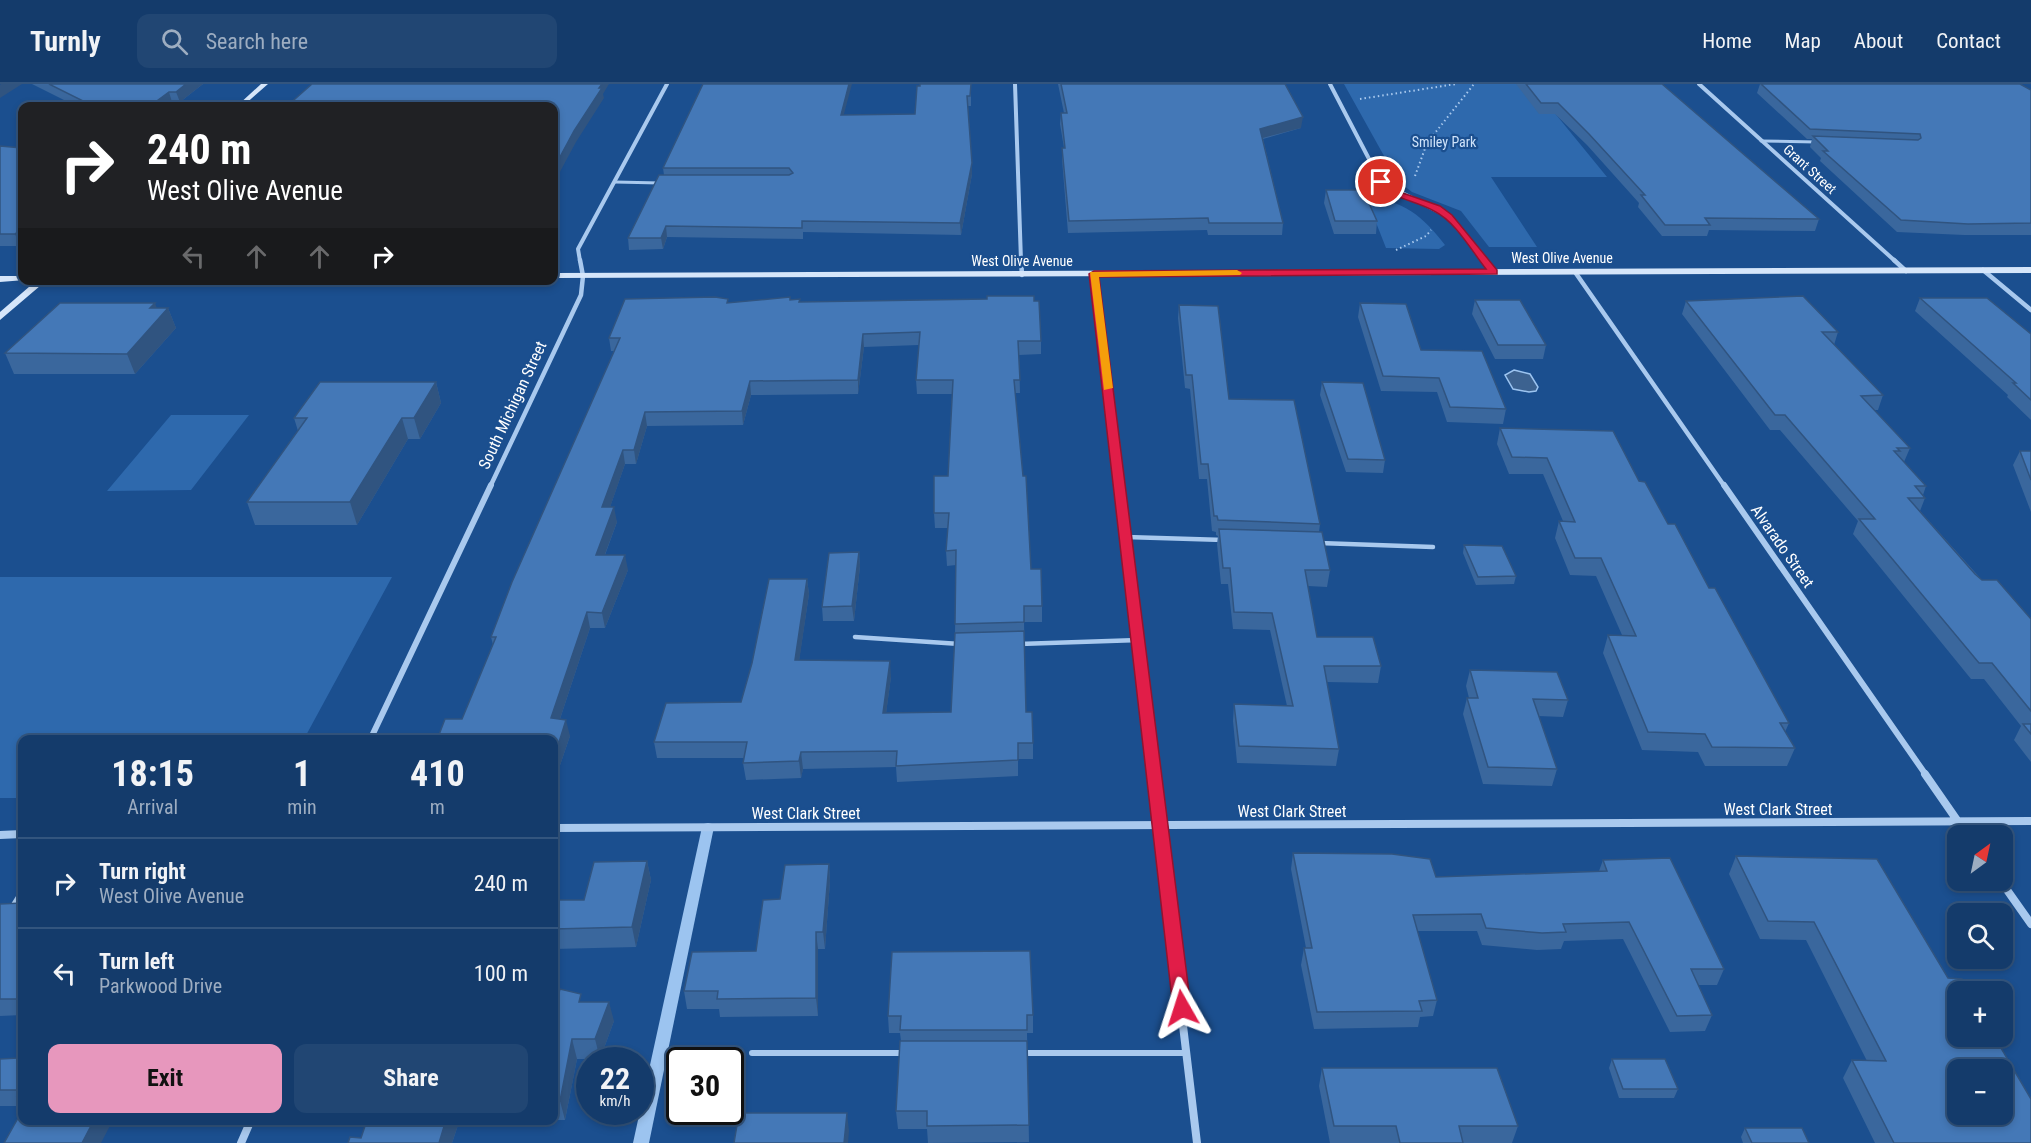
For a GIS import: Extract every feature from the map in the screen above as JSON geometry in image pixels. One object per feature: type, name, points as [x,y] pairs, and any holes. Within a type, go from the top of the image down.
[{"type":"street","points":[[245,102],[265,84]]},
{"type":"street","name":"South Michigan Street","points":[[372,735],[581,295],[583,276],[578,249],[667,84]]},
{"type":"street","points":[[1015,84],[1022,275]]},
{"type":"street","points":[[1330,84],[1381,182],[1394,193],[1437,208],[1449,217],[1494,272]]},
{"type":"street","name":"Grant Street","points":[[1699,84],[1906,271]]},
{"type":"street","points":[[1983,270],[2031,310]]},
{"type":"street","name":"West Olive Avenue","points":[[558,276],[2031,270]]},
{"type":"street","name":"Alvarado Street","points":[[1575,272],[1961,825]]},
{"type":"street","points":[[1094,274],[1197,1143]]},
{"type":"street","points":[[0,279],[18,279]]},
{"type":"street","points":[[0,317],[37,285]]},
{"type":"street","name":"West Clark Street","points":[[558,828],[2031,820]]},
{"type":"street","points":[[0,835],[18,834]]},
{"type":"street","points":[[2008,891],[2031,924]]},
{"type":"street","points":[[241,1143],[249,1125]]},
{"type":"lane","points":[[1761,141],[1819,142]]},
{"type":"lane","points":[[615,182],[670,183]]},
{"type":"lane","points":[[1126,537],[1232,540]]},
{"type":"lane","points":[[1315,543],[1433,547]]},
{"type":"lane","points":[[855,637],[968,644]]},
{"type":"lane","points":[[1012,644],[1139,640]]},
{"type":"lane","points":[[6,917],[18,898]]},
{"type":"lane","points":[[752,1053],[916,1053]]},
{"type":"lane","points":[[1011,1053],[1187,1053]]},
{"type":"path","points":[[1338,100],[1456,84]]},
{"type":"path","points":[[1409,198],[1418,192],[1414,177],[1427,143],[1474,84]]},
{"type":"path","points":[[1394,251],[1426,236],[1436,226]]},
{"type":"green space","name":"Smiley Park","points":[[1344,84],[1531,84],[1607,177],[1491,177],[1537,247],[1489,247],[1461,211],[1412,192],[1398,181]]},
{"type":"green space","points":[[1366,197],[1391,202],[1411,211],[1428,225],[1445,245],[1439,249],[1386,248]]},
{"type":"green space","points":[[171,415],[249,415],[191,490],[107,491]]},
{"type":"green space","points":[[0,577],[392,577],[306,735],[18,735],[18,798],[0,798]]},
{"type":"shaded area","points":[[1514,370],[1530,374],[1538,387],[1536,391],[1513,389],[1505,375]]},
{"type":"building","points":[[49,84],[186,84],[176,92],[169,92],[155,102],[85,102]]},
{"type":"building","points":[[312,84],[602,84],[599,88],[602,88],[558,161],[558,102],[292,102]]},
{"type":"building","points":[[703,84],[849,84],[841,115],[915,114],[917,86],[920,84],[971,84],[970,96],[967,96],[972,163],[960,223],[802,221],[802,228],[666,226],[661,238],[628,238],[659,175],[789,175],[793,173],[789,168],[663,168]]},
{"type":"building","points":[[1061,84],[1285,84],[1303,117],[1260,129],[1283,223],[1209,223],[1208,218],[1069,221],[1061,113],[1067,113]]},
{"type":"building","points":[[1526,84],[1662,84],[1819,219],[1705,218],[1710,225],[1665,225],[1641,195],[1645,195],[1589,134],[1558,103],[1541,103]]},
{"type":"building","points":[[1761,84],[2020,84],[2031,90],[2031,223],[1968,224],[1901,220],[1823,151],[1828,151],[1813,136],[1918,140],[1921,138],[1920,134],[1810,129]]},
{"type":"building","points":[[0,146],[18,148],[18,231],[15,234],[0,234]]},
{"type":"building","points":[[1326,190],[1363,190],[1377,221],[1335,221]]},
{"type":"building","points":[[987,296],[1034,296],[1034,301],[1039,301],[1041,341],[1018,341],[1020,380],[1014,380],[1023,476],[1026,476],[1031,569],[1041,569],[1042,606],[1024,606],[1024,622],[955,624],[956,550],[946,551],[949,513],[934,513],[934,476],[948,476],[953,380],[916,380],[920,332],[863,334],[858,380],[750,381],[742,411],[645,412],[634,450],[623,450],[602,507],[614,507],[596,555],[625,555],[602,613],[587,612],[551,718],[566,720],[558,745],[558,735],[439,735],[445,719],[462,719],[496,637],[491,637],[512,582],[620,338],[609,338],[625,299],[715,297],[728,299],[727,303],[790,297],[790,300],[800,299],[799,302],[987,299]]},
{"type":"building","points":[[1803,296],[1838,332],[1822,332],[1883,395],[1861,396],[1910,448],[1897,448],[1900,451],[1894,451],[1926,486],[1915,486],[1925,498],[1908,498],[1975,574],[1982,580],[1997,580],[2031,619],[2031,711],[1992,663],[1979,663],[1859,519],[1875,519],[1785,415],[1775,415],[1686,301]]},
{"type":"building","points":[[1920,298],[1987,298],[2031,334],[2031,400],[2013,383],[2016,383]]},
{"type":"building","points":[[1475,300],[1520,300],[1546,345],[1498,345]]},
{"type":"building","points":[[60,303],[155,303],[150,308],[168,308],[127,354],[5,353]]},
{"type":"building","points":[[1360,303],[1406,304],[1421,350],[1482,351],[1506,409],[1450,407],[1439,378],[1383,376]]},
{"type":"building","points":[[1179,305],[1218,306],[1229,399],[1294,400],[1320,524],[1218,520],[1217,516],[1214,516],[1208,464],[1201,464],[1192,375],[1186,375]]},
{"type":"building","points":[[320,382],[436,382],[414,418],[402,418],[350,502],[247,502],[307,418],[294,418]]},
{"type":"building","points":[[1322,382],[1363,383],[1385,460],[1348,459]]},
{"type":"building","points":[[1500,428],[1613,431],[1639,481],[1645,482],[1668,524],[1675,524],[1709,588],[1715,588],[1789,723],[1780,723],[1795,748],[1712,747],[1705,734],[1648,732],[1608,635],[1636,636],[1601,558],[1575,558],[1559,521],[1575,522],[1547,458],[1512,457]]},
{"type":"building","points":[[2020,451],[2031,451],[2031,480]]},
{"type":"building","points":[[1219,529],[1322,532],[1330,570],[1305,570],[1317,637],[1373,637],[1381,666],[1324,666],[1339,749],[1239,746],[1234,704],[1293,706],[1272,613],[1234,612],[1230,568],[1223,568]]},
{"type":"building","points":[[1464,545],[1502,546],[1516,576],[1478,577]]},
{"type":"building","points":[[859,552],[852,606],[822,607],[829,553]]},
{"type":"building","points":[[769,579],[807,579],[795,660],[890,661],[883,713],[951,712],[955,633],[1024,631],[1026,712],[1032,712],[1033,743],[1018,743],[1018,760],[896,766],[897,751],[801,752],[799,761],[743,763],[747,742],[654,742],[666,703],[741,702],[752,663]]},
{"type":"building","points":[[1470,670],[1557,672],[1568,700],[1533,699],[1557,769],[1488,767],[1467,698],[1478,698]]},
{"type":"building","points":[[2023,724],[2031,724],[2031,734]]},
{"type":"building","points":[[1293,853],[1392,854],[1430,859],[1436,877],[1607,871],[1603,860],[1670,858],[1724,969],[1691,969],[1712,1015],[1677,1016],[1629,922],[1563,924],[1566,932],[1542,933],[1486,928],[1481,914],[1413,915],[1437,1000],[1419,1001],[1422,1011],[1317,1012],[1304,948],[1312,948]]},
{"type":"building","points":[[1736,856],[1877,859],[1948,978],[1963,981],[1947,981],[1947,1047],[2000,1047],[2008,1059],[1947,1059],[1947,1125],[2013,1125],[2013,1068],[2031,1099],[2031,1143],[1894,1143],[1852,1060],[1886,1061],[1814,922],[1768,921]]},
{"type":"building","points":[[647,861],[632,927],[558,929],[558,900],[584,900],[594,862]]},
{"type":"building","points":[[829,864],[823,932],[816,932],[816,998],[717,999],[718,991],[684,991],[692,952],[756,951],[763,900],[780,899],[785,865]]},
{"type":"building","points":[[18,903],[18,999],[0,999],[0,904]]},
{"type":"building","points":[[1030,951],[1033,1015],[1027,1015],[1027,1030],[900,1030],[901,1016],[888,1016],[892,952]]},
{"type":"building","points":[[560,989],[581,994],[579,1002],[609,1002],[595,1039],[572,1039],[560,1101],[558,1101],[558,996]]},
{"type":"building","points":[[900,1041],[1027,1041],[1029,1125],[927,1126],[927,1111],[896,1111]]},
{"type":"building","points":[[18,1058],[18,1090],[0,1090],[0,1059]]},
{"type":"building","points":[[1612,1059],[1665,1059],[1678,1089],[1623,1089]]},
{"type":"building","points":[[1322,1068],[1497,1068],[1518,1126],[1459,1126],[1463,1143],[1400,1143],[1396,1126],[1334,1126]]},
{"type":"building","points":[[744,1113],[847,1113],[844,1143],[734,1143],[737,1125],[744,1125]]},
{"type":"building","points":[[18,1118],[18,1125],[91,1125],[82,1143],[4,1143]]},
{"type":"building","points":[[365,1125],[444,1125],[439,1143],[348,1143],[350,1137],[361,1138]]},
{"type":"building","points":[[1745,1128],[1802,1128],[1809,1143],[1752,1143]]},
{"type":"waterway","points":[[641,1143],[708,827]]},
{"type":"slow traffic","points":[[1108,388],[1094,274],[1237,273]]},
{"type":"route","points":[[1182,1008],[1094,274],[1494,272],[1449,217],[1437,208],[1394,193],[1381,182]]}]
